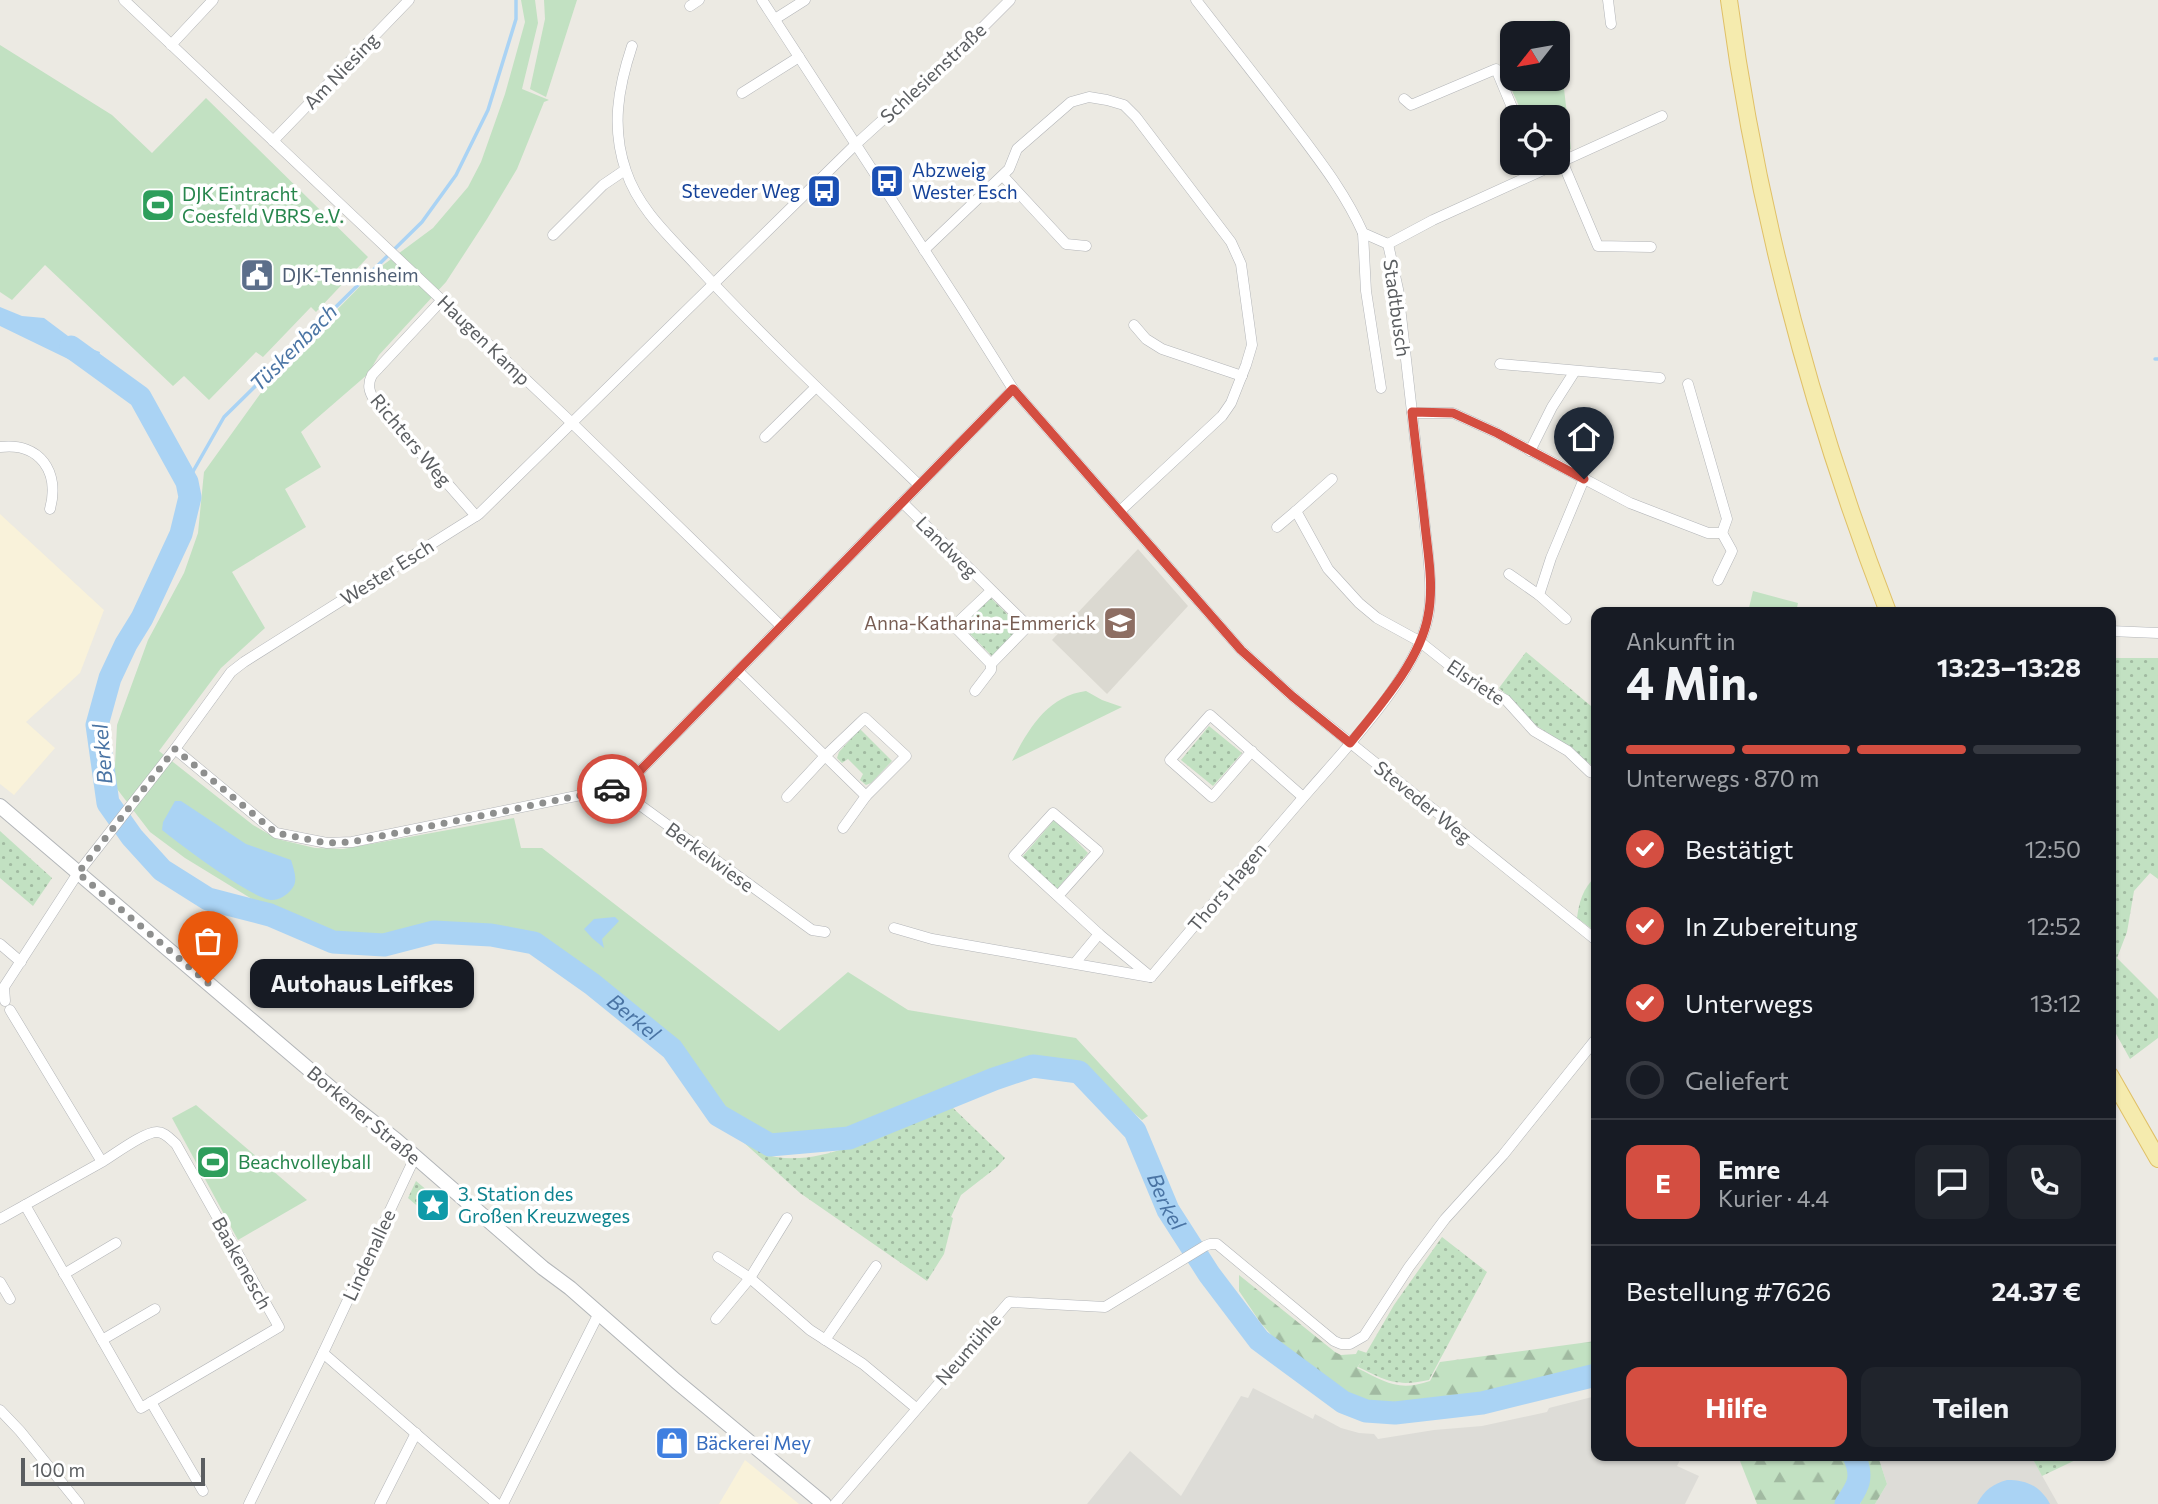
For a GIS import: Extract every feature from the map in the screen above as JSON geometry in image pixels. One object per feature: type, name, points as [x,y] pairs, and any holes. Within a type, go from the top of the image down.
[{"type":"main road","points":[[1728,0],[1762,194],[1797,343],[1855,524],[1886,607]]},
{"type":"main road","points":[[2116,1086],[2158,1159]]},
{"type":"street","name":"Haugen Kamp","points":[[124,0],[442,300],[781,626]]},
{"type":"street","points":[[171,45],[213,0]]},
{"type":"street","name":"Am Niesing","points":[[274,141],[409,0]]},
{"type":"street","points":[[690,6],[699,0]]},
{"type":"street","name":"Steveder Weg","points":[[762,0],[1013,389],[1241,650],[1292,696],[1591,936]]},
{"type":"street","points":[[775,19],[805,0]]},
{"type":"street","name":"Schlesienstraße","points":[[855,145],[964,46],[1010,0]]},
{"type":"street","points":[[1196,0],[1261,81],[1336,181],[1351,206],[1363,233],[1366,291],[1381,388]]},
{"type":"street","points":[[1608,0],[1611,24]]},
{"type":"street","points":[[632,46],[624,70],[617,110],[625,170],[637,195],[652,216],[715,285],[816,387],[918,484]]},
{"type":"street","points":[[742,93],[799,57]]},
{"type":"street","points":[[1404,99],[1410,105],[1496,69],[1511,105]]},
{"type":"street","points":[[924,250],[1003,176],[1009,169],[1017,149],[1071,102],[1089,97],[1124,105],[1136,117],[1237,252],[1252,345],[1231,403],[1222,416],[1120,511]]},
{"type":"street","points":[[1570,157],[1662,116]]},
{"type":"street","name":"Wester Esch","points":[[78,873],[231,672],[476,516],[715,285],[855,145]]},
{"type":"street","points":[[553,235],[603,185],[625,170]]},
{"type":"street","points":[[1388,244],[1521,175]]},
{"type":"street","points":[[1568,175],[1598,246],[1651,247]]},
{"type":"street","points":[[1003,176],[1066,244],[1086,246]]},
{"type":"street","name":"Stadtbusch","points":[[1350,743],[1401,679],[1428,617],[1430,587],[1398,289],[1388,244],[1363,233]]},
{"type":"street","name":"Richters Weg","points":[[442,300],[372,375],[369,392],[476,516]]},
{"type":"street","points":[[1134,325],[1146,340],[1161,349],[1242,376]]},
{"type":"street","points":[[1500,363],[1660,378]]},
{"type":"street","points":[[1530,451],[1552,407],[1575,371]]},
{"type":"street","points":[[1688,383],[1727,519],[1722,533],[1732,551],[1718,580]]},
{"type":"street","points":[[765,437],[816,387]]},
{"type":"street","name":"Landweg","points":[[625,786],[1013,389]]},
{"type":"street","points":[[1412,412],[1453,413],[1630,503],[1708,533],[1722,533]]},
{"type":"street","points":[[0,447],[23,447],[46,464],[53,486],[50,509]]},
{"type":"street","points":[[1277,527],[1332,479]]},
{"type":"street","points":[[1539,596],[1551,558],[1584,479]]},
{"type":"street","name":"Landweg","points":[[902,502],[1028,626],[991,664],[991,670],[975,691]]},
{"type":"street","points":[[1296,511],[1328,569],[1359,603],[1377,618],[1419,641]]},
{"type":"street","points":[[1509,575],[1566,619]]},
{"type":"street","name":"Landweg","points":[[991,591],[954,626],[991,664]]},
{"type":"street","points":[[2116,631],[2158,633]]},
{"type":"street","name":"Elsriete","points":[[1419,641],[1468,680],[1506,700],[1534,731],[1561,746],[1591,771]]},
{"type":"street","points":[[738,671],[866,796]]},
{"type":"street","points":[[1252,751],[1212,797],[1170,760],[1210,715],[1252,751],[1303,797]]},
{"type":"street","points":[[787,797],[865,718],[906,756],[866,796],[843,828]]},
{"type":"street","name":"Thors Hagen","points":[[1151,977],[1350,743]]},
{"type":"street","points":[[175,749],[276,833],[327,843],[352,842],[625,786]]},
{"type":"street","name":"Berkelwiese","points":[[625,786],[633,800],[811,930],[825,932]]},
{"type":"street","name":"Borkener Straße","points":[[0,806],[542,1268],[824,1504]]},
{"type":"street","points":[[1058,897],[1098,851],[1053,813],[1014,856],[1058,897],[1099,934],[1151,977]]},
{"type":"street","points":[[78,873],[4,987],[4,1006],[102,1162]]},
{"type":"street","points":[[894,928],[932,939],[1151,977]]},
{"type":"street","points":[[1075,963],[1099,934]]},
{"type":"street","points":[[0,944],[21,962]]},
{"type":"street","name":"Neumühle","points":[[835,1504],[1009,1302],[1105,1307],[1205,1246],[1217,1244],[1334,1341],[1345,1344],[1358,1341],[1369,1331],[1409,1267],[1445,1219],[1503,1155],[1591,1045]]},
{"type":"street","name":"Baakenesch","points":[[0,1219],[147,1135],[158,1132],[167,1135],[176,1144],[279,1327],[151,1402]]},
{"type":"street","name":"Lindenallee","points":[[249,1504],[415,1157]]},
{"type":"street","points":[[25,1205],[141,1408],[151,1402],[203,1491]]},
{"type":"street","points":[[716,1319],[750,1278],[787,1219]]},
{"type":"street","points":[[64,1274],[116,1243]]},
{"type":"street","points":[[718,1257],[750,1278],[825,1340],[863,1364],[916,1408]]},
{"type":"street","points":[[825,1340],[876,1266]]},
{"type":"street","points":[[0,1282],[10,1299]]},
{"type":"street","points":[[102,1340],[155,1309]]},
{"type":"street","points":[[503,1504],[599,1313]]},
{"type":"street","points":[[323,1353],[497,1504]]},
{"type":"street","points":[[2,1416],[79,1504]]},
{"type":"street","points":[[380,1504],[416,1433]]},
{"type":"shaded area","points":[[0,514],[104,610],[80,673],[26,722],[55,748],[14,795],[0,784]]},
{"type":"shaded area","name":"Anna-Katharina-Emmerick","points":[[1138,549],[1188,606],[1107,694],[1052,640]]},
{"type":"shaded area","points":[[1253,1388],[1313,1419],[1315,1414],[1341,1428],[1374,1434],[1378,1439],[1482,1426],[1547,1412],[1549,1408],[1591,1397],[1591,1461],[1680,1461],[1677,1466],[1699,1476],[1685,1504],[1087,1504],[1130,1451],[1181,1496],[1241,1396],[1248,1398]]},
{"type":"shaded area","points":[[745,1460],[799,1504],[719,1504]]},
{"type":"shaded area","points":[[1880,1461],[2034,1461],[2058,1504],[1875,1504],[1887,1484]]},
{"type":"green space","points":[[521,0],[535,0],[538,23],[522,89],[549,100],[544,102],[517,169],[446,282],[379,355],[368,374],[301,432],[321,467],[285,489],[306,527],[232,572],[265,628],[221,668],[159,751],[253,825],[277,839],[315,848],[343,849],[514,818],[521,848],[542,848],[779,1031],[848,972],[908,1010],[1076,1038],[1148,1116],[1142,1120],[1082,1069],[1029,1062],[849,1133],[776,1141],[723,1114],[678,1048],[592,976],[536,937],[432,927],[383,941],[339,939],[273,912],[185,858],[150,832],[114,785],[117,725],[148,640],[184,573],[198,533],[204,472],[276,372],[375,271],[433,228],[468,187],[481,162],[505,94],[525,22]]},
{"type":"green space","points":[[544,0],[577,0],[546,97],[530,89],[545,19]]},
{"type":"green space","name":"DJK Eintracht Coesfeld VBRS e.V.","points":[[0,45],[112,115],[152,153],[206,98],[368,257],[316,312],[311,307],[263,357],[256,352],[209,400],[184,376],[173,386],[45,265],[12,300],[0,292]]},
{"type":"green space","points":[[1512,91],[1564,91],[1566,105],[1519,105]]},
{"type":"green space","points":[[1753,591],[1798,603],[1797,607],[1749,607]]},
{"type":"green space","points":[[991,598],[1020,627],[992,656],[962,626]]},
{"type":"green space","points":[[1526,652],[1591,706],[1591,765],[1534,724],[1499,688]]},
{"type":"green space","points":[[2116,658],[2158,658],[2158,879],[2150,873],[2134,891],[2127,932],[2117,958],[2158,999],[2158,1038],[2130,1059],[2116,1034]]},
{"type":"green space","points":[[1086,691],[1122,707],[1012,761],[1040,716],[1060,700]]},
{"type":"green space","points":[[1209,726],[1242,753],[1213,786],[1181,760]]},
{"type":"green space","points":[[860,729],[892,761],[866,785],[860,780],[863,774],[848,759],[842,763],[837,758],[839,752]]},
{"type":"green space","points":[[1055,819],[1088,853],[1057,889],[1022,857]]},
{"type":"green space","points":[[0,831],[52,878],[33,906],[0,878]]},
{"type":"green space","points":[[1591,882],[1591,928],[1577,918],[1582,895]]},
{"type":"green space","points":[[196,1105],[307,1200],[238,1240],[172,1118]]},
{"type":"green space","points":[[952,1107],[1005,1158],[961,1195],[951,1217],[953,1218],[944,1254],[927,1281],[800,1193],[721,1122],[747,1143],[768,1155],[808,1157],[840,1150]]},
{"type":"green space","points":[[416,1181],[447,1207],[435,1221],[408,1198]]},
{"type":"green space","points":[[1442,1237],[1487,1272],[1429,1380],[1400,1383],[1358,1367],[1394,1305]]},
{"type":"green space","points":[[1239,1275],[1335,1352],[1341,1355],[1356,1354],[1358,1350],[1367,1353],[1357,1368],[1392,1384],[1409,1386],[1430,1381],[1440,1362],[1591,1342],[1591,1366],[1485,1392],[1448,1398],[1435,1397],[1401,1403],[1367,1401],[1331,1386],[1274,1338],[1239,1291]]},
{"type":"green space","points":[[1740,1461],[1845,1461],[1849,1475],[1848,1486],[1840,1504],[1757,1504]]},
{"type":"green space","points":[[1865,1461],[1880,1461],[1887,1484],[1875,1504],[1860,1504],[1870,1480]]},
{"type":"green space","points":[[2034,1461],[2074,1461],[2042,1476]]},
{"type":"water","points":[[0,307],[22,316],[44,318],[80,345],[100,352],[95,372],[0,326]]},
{"type":"water","points":[[175,801],[181,801],[246,844],[291,860],[295,876],[293,887],[277,899],[262,897],[200,858],[162,830],[163,822]]},
{"type":"water","points":[[615,917],[619,921],[602,939],[604,948],[584,929],[594,919]]},
{"type":"water","points":[[2007,1480],[2032,1485],[2050,1504],[1977,1504],[1989,1488]]},
{"type":"waterway","name":"Tüskenbach","points":[[187,482],[224,417],[422,222],[456,175],[488,110],[516,19],[516,0]]},
{"type":"waterway","name":"Berkel","points":[[71,347],[140,397],[187,482],[190,497],[181,534],[142,618],[110,678],[97,725],[108,803],[132,837],[162,870],[208,899],[270,915],[333,942],[384,945],[434,932],[491,935],[534,943],[592,984],[672,1049],[718,1115],[770,1145],[849,1138],[994,1079],[1033,1066],[1079,1072],[1135,1131],[1168,1210],[1209,1274],[1259,1340],[1343,1402],[1366,1411],[1395,1413],[1482,1403],[1591,1376]]},
{"type":"waterway","name":"Berkel","points":[[1846,1504],[1858,1482],[1856,1461]]},
{"type":"way so far","points":[[208,983],[78,873],[175,749],[276,833],[327,843],[352,842],[612,789]]},
{"type":"place","name":"Abzweig Wester Esch","points":[[887,181]]},
{"type":"place","name":"Steveder Weg","points":[[824,191]]},
{"type":"place","name":"DJK Eintracht Coesfeld VBRS e.V.","points":[[158,205]]},
{"type":"place","name":"DJK-Tennisheim","points":[[257,275]]},
{"type":"place","name":"Anna-Katharina-Emmerick","points":[[1120,623]]},
{"type":"place","name":"Autohaus Leifkes","points":[[208,983]]},
{"type":"place","name":"Beachvolleyball","points":[[213,1162]]},
{"type":"place","name":"3. Station des Großen Kreuzweges","points":[[433,1205]]},
{"type":"place","name":"Bäckerei Mey","points":[[672,1443]]},
{"type":"route","points":[[612,789],[625,786],[1013,389],[1241,650],[1350,743],[1401,679],[1428,617],[1428,553],[1412,412],[1453,413],[1584,479]]}]
